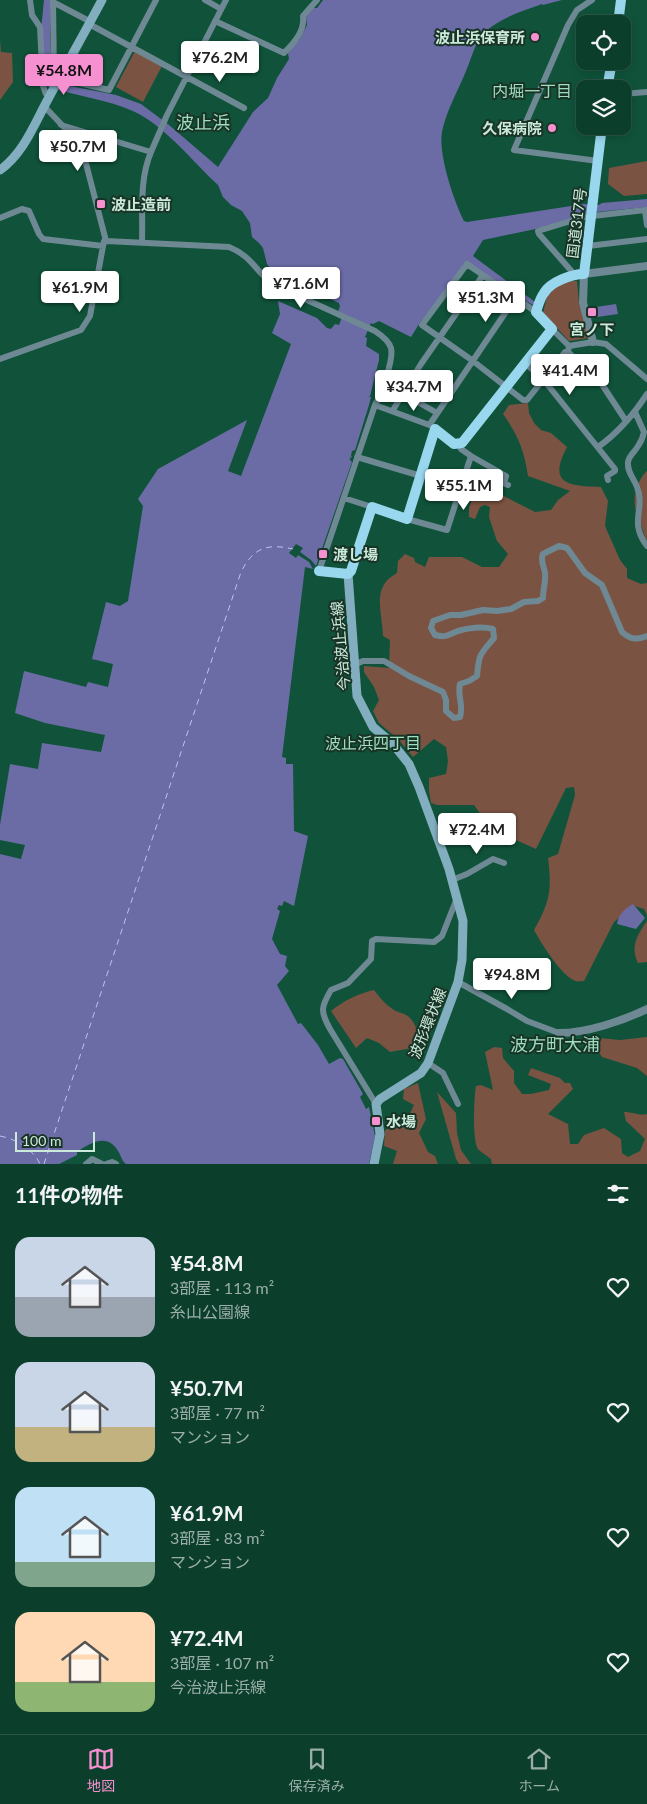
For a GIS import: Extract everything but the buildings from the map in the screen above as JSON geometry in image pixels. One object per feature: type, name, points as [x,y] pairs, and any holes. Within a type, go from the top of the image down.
[{"type":"highway","points":[[619,15],[621,0]]},
{"type":"highway","name":"国道317号","points":[[536,312],[546,289],[566,277],[579,274],[588,246],[601,135]]},
{"type":"highway","points":[[319,570],[348,574],[352,571],[372,507],[407,519],[432,426],[454,444],[465,440],[552,329],[536,312]]},
{"type":"main road","points":[[0,170],[10,163],[17,153],[60,79],[102,0]]},
{"type":"main road","name":"今治波止浜線","points":[[348,574],[357,696],[373,727],[393,744],[409,764],[419,787],[457,898]]},
{"type":"main road","name":"波形環状線","points":[[376,1104],[380,1099],[421,1073],[428,1063],[458,982],[462,960],[463,921],[457,898]]},
{"type":"main road","points":[[374,1164],[380,1134],[376,1104]]},
{"type":"street","points":[[30,0],[32,15],[40,27],[43,86],[46,94],[50,96]]},
{"type":"street","points":[[53,1],[54,76],[109,90],[156,0]]},
{"type":"street","points":[[205,0],[221,8]]},
{"type":"street","points":[[142,242],[143,185],[146,165],[186,76],[226,0]]},
{"type":"street","points":[[592,0],[577,10],[568,25],[514,150],[598,161]]},
{"type":"street","points":[[53,1],[244,108]]},
{"type":"street","points":[[214,21],[284,53],[295,42],[304,24],[303,16],[314,1]]},
{"type":"street","points":[[631,93],[647,92]]},
{"type":"street","points":[[0,359],[81,330],[90,316],[105,243],[83,152],[77,141],[44,106]]},
{"type":"street","points":[[62,125],[151,152]]},
{"type":"street","points":[[0,218],[22,209],[29,211],[39,234],[44,239],[229,247],[242,253],[252,262],[262,276],[274,285],[382,335],[392,351],[380,397],[375,405],[319,570]]},
{"type":"street","points":[[593,342],[583,302],[579,274],[538,231],[584,217],[593,211],[646,210],[647,225]]},
{"type":"street","points":[[588,246],[647,239]]},
{"type":"street","points":[[536,312],[467,264],[422,326],[473,361],[523,400],[527,400],[565,352],[593,342],[609,346],[647,379]]},
{"type":"street","points":[[579,274],[647,266]]},
{"type":"street","points":[[393,410],[439,337],[483,275]]},
{"type":"street","points":[[375,405],[393,410],[432,426],[437,414],[516,297]]},
{"type":"street","points":[[552,329],[601,383],[626,421]]},
{"type":"street","points":[[525,363],[543,380],[616,471],[607,476],[608,480]]},
{"type":"street","points":[[402,393],[437,414]]},
{"type":"street","points":[[598,447],[613,436],[636,412],[647,394]]},
{"type":"street","points":[[636,412],[644,432],[639,445],[630,456],[628,470],[638,488],[637,522],[639,536],[647,546]]},
{"type":"street","points":[[458,444],[460,449],[506,476],[504,482],[508,485]]},
{"type":"street","points":[[407,519],[447,530],[471,456]]},
{"type":"street","points":[[358,457],[420,476]]},
{"type":"street","points":[[344,498],[372,507]]},
{"type":"street","points":[[354,666],[363,661],[384,661],[409,676],[443,692],[446,700],[446,711],[454,718],[460,717],[463,707],[459,699],[460,684],[477,676],[478,658],[494,638],[493,629],[482,626],[458,631],[444,638],[435,635],[431,628],[434,621],[450,615],[461,615],[483,610],[511,609],[524,602],[538,601],[543,598],[542,588],[545,581],[545,572],[541,560],[543,554],[559,546],[567,548],[585,574],[602,585],[622,632],[628,637],[635,639],[647,636]]},
{"type":"street","points":[[452,880],[493,859],[504,863]]},
{"type":"street","points":[[376,1104],[330,1029],[322,1009],[331,990],[348,983],[371,959],[372,941],[376,939],[434,942],[442,936],[457,898]]},
{"type":"street","points":[[458,982],[507,1009],[526,1022],[559,1033],[574,1033],[599,1027],[647,1009]]},
{"type":"street","points":[[428,1063],[443,1073],[458,1104]]},
{"type":"street","points":[[86,1164],[92,1159],[102,1164]]},
{"type":"street","points":[[106,1164],[112,1162],[116,1164]]},
{"type":"shaded area","points":[[0,40],[1,52],[12,53],[13,82],[0,100]]},
{"type":"shaded area","points":[[135,51],[162,66],[143,102],[116,87]]},
{"type":"shaded area","points":[[647,161],[647,194],[624,196],[608,184],[609,168]]},
{"type":"shaded area","points":[[567,281],[577,281],[579,304],[590,338],[569,341],[543,313],[548,292]]},
{"type":"shaded area","points":[[528,403],[529,413],[534,423],[541,430],[551,433],[567,447],[559,469],[564,481],[579,486],[601,487],[608,501],[605,526],[620,560],[627,569],[627,578],[641,584],[647,583],[647,915],[644,909],[634,906],[614,922],[584,981],[577,981],[565,973],[552,959],[534,930],[547,903],[550,887],[548,858],[558,854],[575,795],[574,787],[566,788],[536,849],[491,829],[474,805],[437,805],[431,803],[429,778],[446,774],[448,761],[446,747],[434,739],[413,757],[398,739],[379,723],[373,711],[379,700],[374,687],[364,672],[364,666],[389,668],[390,640],[383,636],[380,608],[381,592],[389,579],[397,573],[398,561],[405,554],[414,558],[415,562],[425,567],[429,557],[462,557],[482,567],[499,567],[508,554],[497,541],[489,517],[490,507],[485,505],[480,507],[475,519],[469,517],[469,508],[473,496],[480,497],[498,493],[535,512],[551,510],[558,500],[570,491],[528,476],[520,443],[503,414],[509,405]]},
{"type":"shaded area","points":[[647,471],[647,540],[636,512],[635,495],[638,484]]},
{"type":"shaded area","points":[[647,921],[647,962],[638,963],[635,952],[636,941]]},
{"type":"shaded area","points":[[374,990],[388,1006],[412,1020],[417,1031],[417,1047],[390,1052],[379,1043],[367,1038],[356,1048],[331,1011],[351,998]]},
{"type":"shaded area","points":[[647,1037],[647,1076],[637,1068],[602,1057],[593,1043],[599,1038],[620,1040]]},
{"type":"shaded area","points":[[494,1047],[502,1048],[503,1058],[514,1071],[514,1083],[522,1094],[549,1090],[551,1084],[528,1075],[531,1068],[560,1078],[565,1083],[570,1083],[573,1089],[548,1114],[568,1124],[570,1144],[578,1144],[584,1135],[604,1128],[621,1139],[622,1153],[628,1157],[640,1151],[645,1139],[626,1121],[624,1112],[641,1115],[647,1114],[647,1164],[492,1164],[491,1159],[478,1149],[476,1144],[474,1118],[476,1086],[481,1085],[493,1090],[485,1052]]},
{"type":"shaded area","points":[[418,1083],[426,1119],[419,1133],[428,1152],[435,1156],[438,1164],[393,1164],[397,1151],[384,1146],[385,1130],[400,1124],[409,1115],[414,1105],[403,1099],[404,1089]]},
{"type":"shaded area","points":[[437,1092],[456,1113],[457,1133],[461,1150],[471,1164],[459,1164],[456,1159]]},
{"type":"water","points":[[44,0],[51,0],[52,79],[70,86],[116,95],[141,104],[218,167],[253,112],[268,98],[277,78],[289,59],[288,53],[300,39],[307,25],[306,17],[323,0],[562,0],[542,4],[504,19],[484,33],[476,46],[449,109],[441,141],[445,165],[460,212],[464,221],[467,222],[584,204],[599,205],[602,203],[647,199],[647,207],[586,213],[545,227],[483,240],[473,256],[535,302],[533,305],[467,264],[419,324],[411,337],[379,321],[371,323],[365,337],[367,338],[366,346],[379,354],[370,396],[368,396],[371,397],[369,405],[355,450],[352,451],[352,458],[350,457],[352,462],[316,566],[313,569],[305,567],[282,757],[286,758],[286,764],[293,764],[294,831],[308,836],[294,906],[284,901],[282,906],[279,905],[277,909],[280,911],[272,939],[280,954],[287,956],[285,966],[289,971],[277,985],[298,1024],[301,1023],[318,1045],[329,1064],[340,1058],[343,1059],[363,1094],[360,1097],[366,1109],[369,1107],[375,1136],[369,1164],[126,1164],[114,1145],[109,1142],[98,1141],[59,1164],[0,1164],[0,854],[21,859],[25,845],[0,840],[0,825],[10,764],[38,769],[42,743],[101,752],[105,735],[45,723],[15,713],[24,671],[86,687],[88,682],[108,687],[113,664],[92,659],[106,602],[120,606],[128,601],[143,506],[138,499],[158,469],[247,420],[228,471],[241,476],[291,344],[272,333],[280,314],[278,301],[317,318],[327,328],[331,329],[335,324],[339,325],[343,314],[338,312],[339,303],[275,274],[267,264],[263,248],[252,237],[250,223],[242,211],[231,205],[223,197],[218,185],[158,126],[135,112],[124,108],[46,86],[41,30]]},
{"type":"water","points":[[616,304],[618,314],[597,317],[596,307]]},
{"type":"water","points":[[633,904],[645,918],[636,929],[617,924],[623,912]]},
{"type":"pier","points":[[296,544],[303,548],[300,552],[316,566],[313,569],[309,562],[298,555],[296,558],[289,553]]},
{"type":"ferry route","points":[[44,1164],[241,572],[251,557],[262,549],[268,547],[293,549]]},
{"type":"ferry route","points":[[0,1136],[28,1149],[40,1164]]},
{"type":"place","name":"波止浜保育所","points":[[535,37]]},
{"type":"place","name":"久保病院","points":[[552,128]]},
{"type":"place","name":"波止造前","points":[[101,204]]},
{"type":"place","name":"宮ノ下","points":[[592,312]]},
{"type":"place","name":"渡し場","points":[[323,554]]},
{"type":"place","name":"水場","points":[[376,1121]]},
{"type":"district","name":"内堀一丁目","points":[[532,90]]},
{"type":"district","name":"波止浜","points":[[203,122]]},
{"type":"district","name":"波止浜四丁目","points":[[373,742]]},
{"type":"district","name":"波方町大浦","points":[[555,1044]]}]
